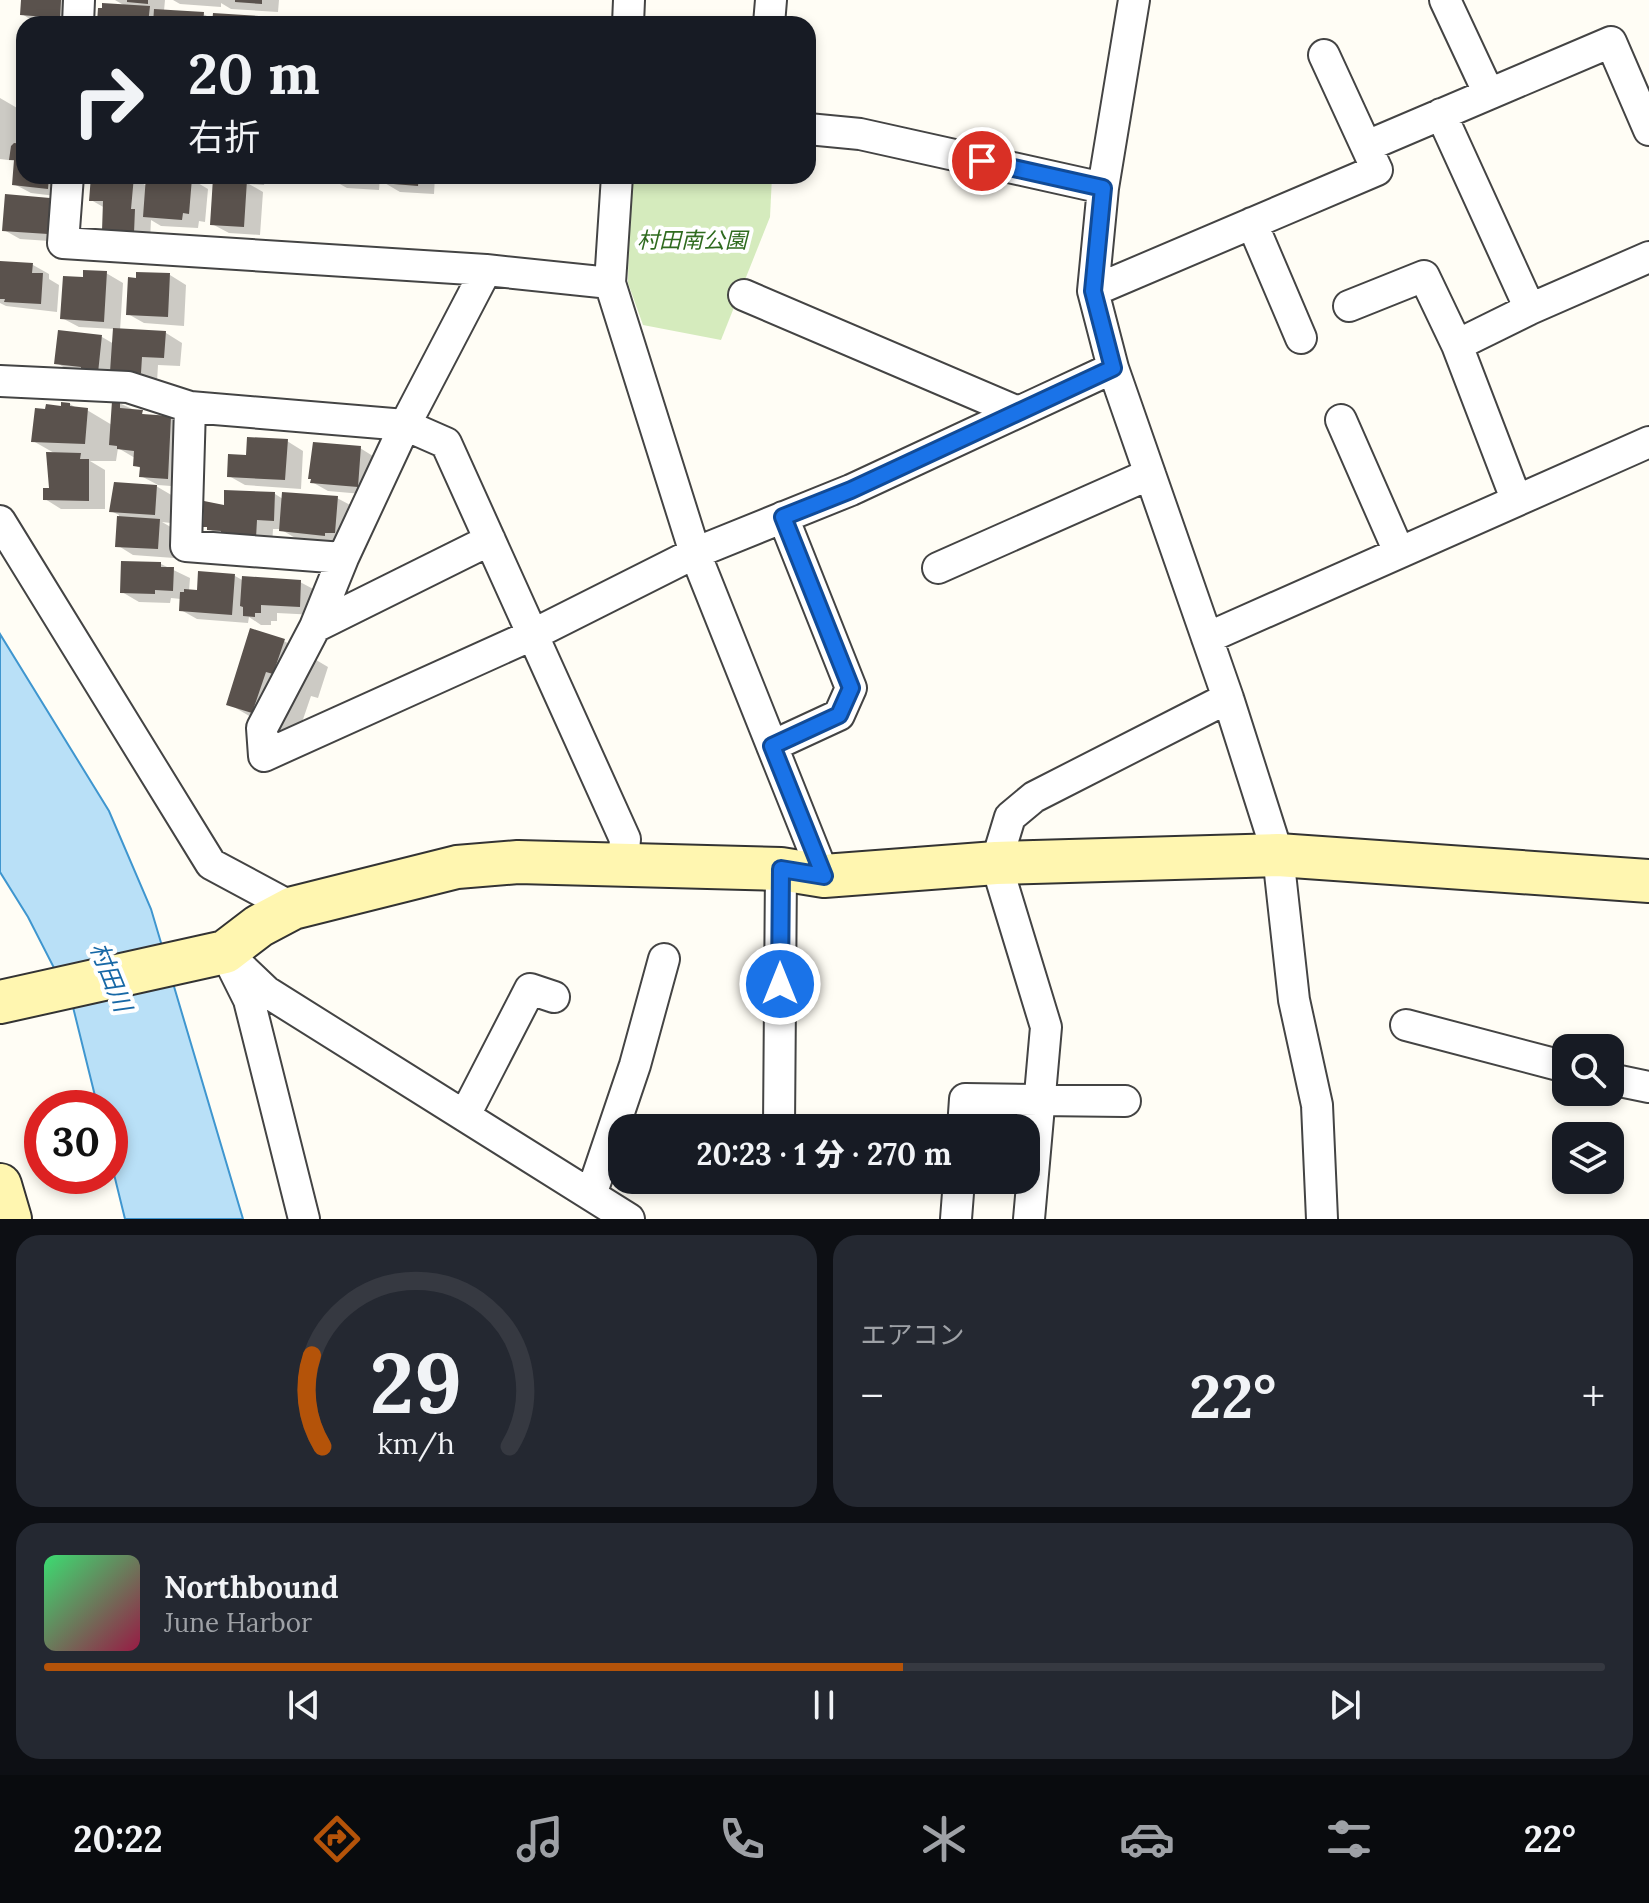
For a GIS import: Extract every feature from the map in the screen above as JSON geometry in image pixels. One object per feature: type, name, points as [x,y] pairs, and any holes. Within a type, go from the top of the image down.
[{"type":"street","points":[[1134,0],[1103,188],[1093,291],[1113,368],[1228,698],[1278,855],[1294,1000],[1317,1105],[1322,1219]]},
{"type":"street","points":[[1445,0],[1489,94]]},
{"type":"street","points":[[1367,146],[1611,42],[1649,130]]},
{"type":"street","points":[[1093,291],[1377,170],[1324,55]]},
{"type":"street","points":[[1441,114],[1530,309]]},
{"type":"street","points":[[816,130],[860,134],[1103,188]]},
{"type":"street","points":[[67,184],[63,243],[486,270],[610,283]]},
{"type":"street","points":[[616,184],[610,283],[695,553],[824,876]]},
{"type":"street","points":[[1252,223],[1301,338]]},
{"type":"street","points":[[1457,345],[1649,257]]},
{"type":"street","points":[[486,270],[405,425],[343,558],[315,627],[262,728],[264,756],[532,635],[695,553],[851,490],[1113,368]]},
{"type":"street","points":[[1349,306],[1424,276],[1457,345],[1516,499]]},
{"type":"street","points":[[744,295],[1018,412]]},
{"type":"street","points":[[0,381],[128,387],[190,407],[405,425],[446,443],[625,839],[623,866]]},
{"type":"street","points":[[190,407],[186,546],[343,558]]},
{"type":"street","points":[[1341,420],[1399,552]]},
{"type":"street","points":[[1207,638],[1649,442]]},
{"type":"street","points":[[938,568],[1150,474]]},
{"type":"street","points":[[772,746],[839,715],[851,688],[783,517]]},
{"type":"street","points":[[0,521],[211,864],[293,908]]},
{"type":"street","points":[[315,627],[490,540]]},
{"type":"street","points":[[1029,1219],[1046,1027],[996,863],[1010,817],[1034,797],[1228,698]]},
{"type":"street","points":[[0,1002],[225,952],[259,926],[293,908],[457,867],[518,862],[781,869],[824,876],[996,863],[1278,855],[1649,881]]},
{"type":"street","points":[[779,1114],[781,869]]},
{"type":"street","points":[[225,952],[267,992],[629,1219]]},
{"type":"street","points":[[225,952],[249,1000],[304,1219]]},
{"type":"street","points":[[591,1195],[635,1065],[664,959]]},
{"type":"street","points":[[465,1115],[530,989],[554,997]]},
{"type":"street","points":[[1406,1025],[1552,1063]]},
{"type":"street","points":[[1624,1082],[1649,1087]]},
{"type":"street","points":[[964,1114],[965,1099],[1125,1101]]},
{"type":"street","points":[[0,1185],[10,1219]]},
{"type":"street","points":[[956,1219],[958,1194]]},
{"type":"green space","name":"村田南公園","points":[[630,184],[772,184],[770,217],[721,340],[643,325],[628,283]]},
{"type":"water","name":"村田川","points":[[0,634],[109,811],[151,909],[243,1219],[125,1219],[119,1194],[128,1194],[128,1090],[94,1090],[72,1003],[28,917],[0,872]]},
{"type":"building","points":[[21,0],[61,0],[60,16],[20,15]]},
{"type":"building","points":[[148,0],[148,4],[127,2]]},
{"type":"building","points":[[262,0],[262,4],[235,2]]},
{"type":"building","points":[[102,3],[150,6],[149,16],[97,16],[98,8],[102,8]]},
{"type":"building","points":[[154,9],[204,12],[204,16],[154,16]]},
{"type":"building","points":[[213,13],[259,16],[213,16]]},
{"type":"building","points":[[16,143],[16,184],[48,184],[48,189],[12,185],[14,160],[9,160],[11,146]]},
{"type":"building","points":[[90,184],[133,184],[131,209],[135,209],[134,233],[102,231],[103,201],[89,201]]},
{"type":"building","points":[[145,184],[192,184],[189,214],[183,213],[182,220],[143,217]]},
{"type":"building","points":[[213,184],[247,184],[244,227],[210,225]]},
{"type":"building","points":[[5,194],[50,198],[48,234],[2,231]]},
{"type":"building","points":[[0,261],[33,263],[32,273],[43,273],[41,304],[4,302],[5,299],[0,299]]},
{"type":"building","points":[[83,270],[107,271],[104,322],[60,319],[63,276],[83,277]]},
{"type":"building","points":[[136,272],[170,273],[168,317],[126,315],[128,277],[136,278]]},
{"type":"building","points":[[113,328],[166,331],[164,358],[142,357],[141,373],[110,372]]},
{"type":"building","points":[[58,330],[102,335],[98,373],[81,372],[81,367],[54,364]]},
{"type":"building","points":[[112,401],[120,401],[120,408],[143,410],[142,414],[171,416],[168,479],[139,477],[140,467],[133,466],[134,451],[109,445]]},
{"type":"building","points":[[61,402],[88,408],[85,444],[31,442],[35,408],[45,409],[46,404],[61,406]]},
{"type":"building","points":[[247,437],[288,439],[285,480],[227,477],[228,454],[246,455]]},
{"type":"building","points":[[313,442],[361,446],[358,487],[310,483]]},
{"type":"building","points":[[46,452],[81,453],[80,459],[89,459],[89,501],[43,500],[43,488],[49,488]]},
{"type":"building","points":[[114,482],[157,485],[155,515],[109,512]]},
{"type":"building","points":[[224,490],[275,492],[274,521],[257,520],[256,538],[221,537],[221,531],[207,530],[203,527],[204,501],[224,505]]},
{"type":"building","points":[[282,492],[338,496],[335,533],[325,533],[325,536],[279,531]]},
{"type":"building","points":[[117,516],[160,519],[158,549],[115,547]]},
{"type":"building","points":[[121,561],[161,562],[161,567],[174,567],[173,591],[120,593]]},
{"type":"building","points":[[198,571],[235,574],[232,615],[179,611],[180,592],[184,589],[197,590]]},
{"type":"building","points":[[242,576],[301,580],[300,607],[261,605],[261,613],[255,613],[255,617],[243,616],[243,607],[240,606]]},
{"type":"building","points":[[250,628],[285,639],[273,674],[266,672],[252,713],[226,705]]},
{"type":"route","points":[[780,984],[781,869],[824,876],[772,746],[839,715],[851,688],[783,517],[851,490],[1113,368],[1093,291],[1103,188],[982,161]]}]
